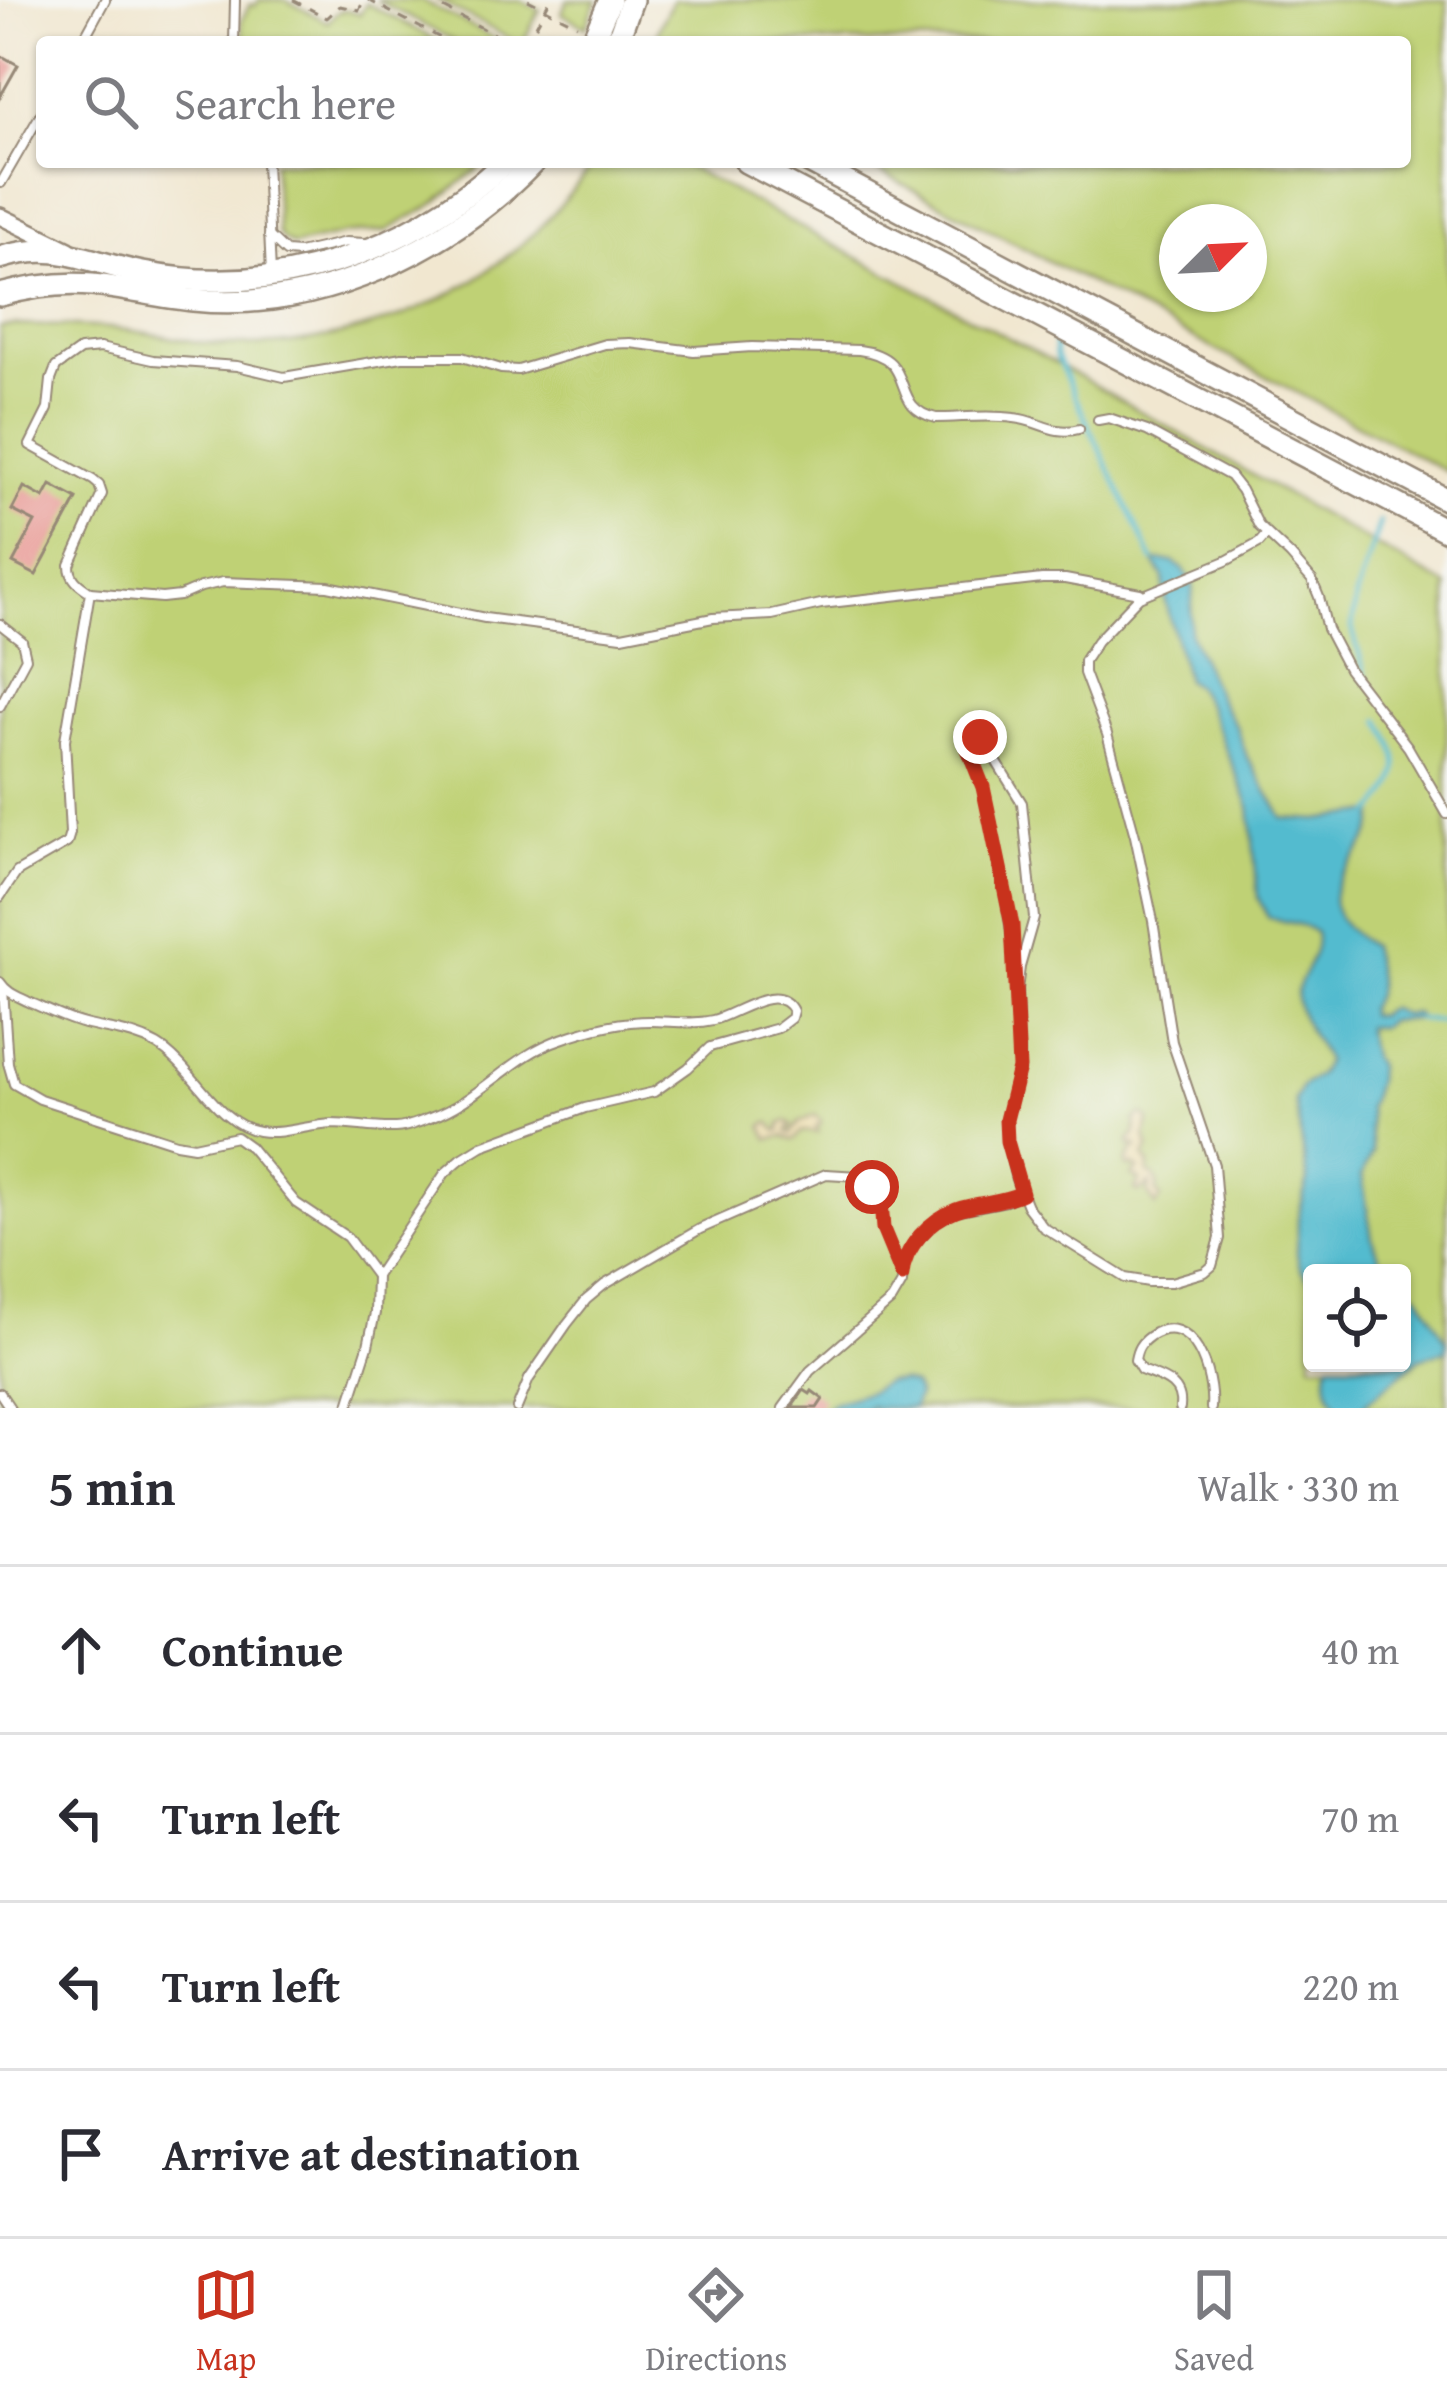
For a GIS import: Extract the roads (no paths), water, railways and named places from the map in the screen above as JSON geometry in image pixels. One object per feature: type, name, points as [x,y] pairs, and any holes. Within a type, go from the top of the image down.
[{"type":"street","points":[[585,34],[610,0]]},
{"type":"street","points":[[623,36],[632,0]]},
{"type":"street","points":[[0,216],[76,254],[125,269],[272,287],[385,244],[449,208],[498,168]]},
{"type":"street","points":[[0,295],[79,284],[206,302],[272,287],[348,280],[419,250],[488,205],[528,168]]},
{"type":"street","points":[[757,168],[1447,531]]},
{"type":"street","points":[[820,168],[1447,500]]},
{"type":"street","points":[[921,254],[934,229]]},
{"type":"street","points":[[0,258],[46,251],[76,254]]},
{"type":"street","points":[[1240,423],[1253,396]]},
{"type":"lane","points":[[85,36],[105,0]]},
{"type":"lane","points":[[233,36],[235,0]]},
{"type":"lane","points":[[2,183],[36,123]]},
{"type":"lane","points":[[266,168],[272,287]]},
{"type":"lane","points":[[269,236],[286,252],[299,253],[346,242],[385,244]]},
{"type":"lane","points":[[1079,429],[1051,430],[1013,417],[924,416],[912,406],[892,361],[859,350],[752,347],[694,351],[617,344],[518,370],[462,356],[418,357],[284,377],[237,367],[153,360],[100,348],[80,350],[56,367],[48,409],[25,444],[100,485],[101,500],[70,565],[74,579],[90,592],[162,598],[224,582],[328,586],[484,618],[622,636],[712,618],[772,615],[821,604],[1042,579],[1065,579],[1135,594],[1201,572],[1247,550],[1266,535]]},
{"type":"lane","points":[[1098,420],[1109,418],[1147,431],[1230,476],[1266,535],[1312,580],[1324,621],[1348,669],[1415,757],[1447,814]]},
{"type":"lane","points":[[1017,990],[1034,918],[1022,803],[985,742],[976,737],[968,749],[983,787],[1012,925],[1019,1068],[1006,1120],[1022,1193],[1043,1227],[1125,1278],[1150,1282],[1205,1272],[1213,1265],[1220,1238],[1214,1165],[1172,1042],[1135,836],[1114,755],[1084,673],[1088,652],[1097,641],[1130,605],[1153,590]]},
{"type":"lane","points":[[0,897],[17,872],[67,843],[65,740],[90,592]]},
{"type":"lane","points":[[0,624],[22,641],[26,658],[0,706]]},
{"type":"lane","points":[[348,1408],[368,1346],[376,1276],[445,1173],[482,1146],[585,1108],[654,1092],[710,1047],[778,1028],[791,1018],[789,1003],[771,997],[716,1019],[626,1022],[558,1040],[466,1100],[400,1129],[331,1124],[261,1132],[226,1115],[172,1054],[131,1032],[66,1018],[2,985],[4,1055],[14,1084],[40,1099],[176,1143],[194,1146],[236,1137],[296,1203],[347,1238],[376,1276]]},
{"type":"lane","points":[[517,1408],[529,1379],[567,1324],[604,1285],[700,1229],[807,1180],[840,1173],[859,1176],[872,1187],[881,1200],[883,1229],[902,1275]]},
{"type":"lane","points":[[783,1408],[810,1371],[892,1300],[902,1283],[903,1262],[934,1223],[954,1210],[1006,1201],[1022,1193]]},
{"type":"lane","points":[[1180,1408],[1175,1386],[1141,1370],[1135,1360],[1140,1344],[1170,1328],[1190,1338],[1202,1358],[1211,1408]]},
{"type":"lane","points":[[0,1393],[10,1408]]},
{"type":"water","points":[[1153,561],[1173,562],[1193,584],[1190,633],[1247,757],[1283,818],[1318,820],[1375,812],[1372,830],[1334,892],[1334,908],[1345,926],[1370,946],[1377,985],[1368,1015],[1378,1016],[1388,1008],[1404,1015],[1414,1013],[1420,1019],[1365,1027],[1377,1066],[1368,1108],[1372,1152],[1362,1176],[1372,1238],[1383,1264],[1303,1264],[1303,1272],[1300,1268],[1298,1217],[1308,1180],[1295,1101],[1326,1060],[1303,1020],[1297,997],[1314,952],[1315,932],[1268,917],[1258,898],[1250,807],[1208,707],[1186,680],[1164,578]]},
{"type":"water","points":[[1411,1287],[1447,1342],[1446,1350],[1411,1365]]},
{"type":"water","points":[[1328,1372],[1403,1372],[1361,1407],[1340,1408]]},
{"type":"water","points":[[886,1381],[913,1385],[918,1395],[913,1408],[827,1408],[831,1403]]},
{"type":"waterway","points":[[1055,343],[1056,356],[1153,561]]},
{"type":"waterway","points":[[1367,681],[1352,628],[1356,596],[1380,522]]},
{"type":"waterway","points":[[1371,816],[1390,791],[1397,770],[1394,747],[1380,720]]},
{"type":"waterway","points":[[1417,1019],[1447,1023]]}]
